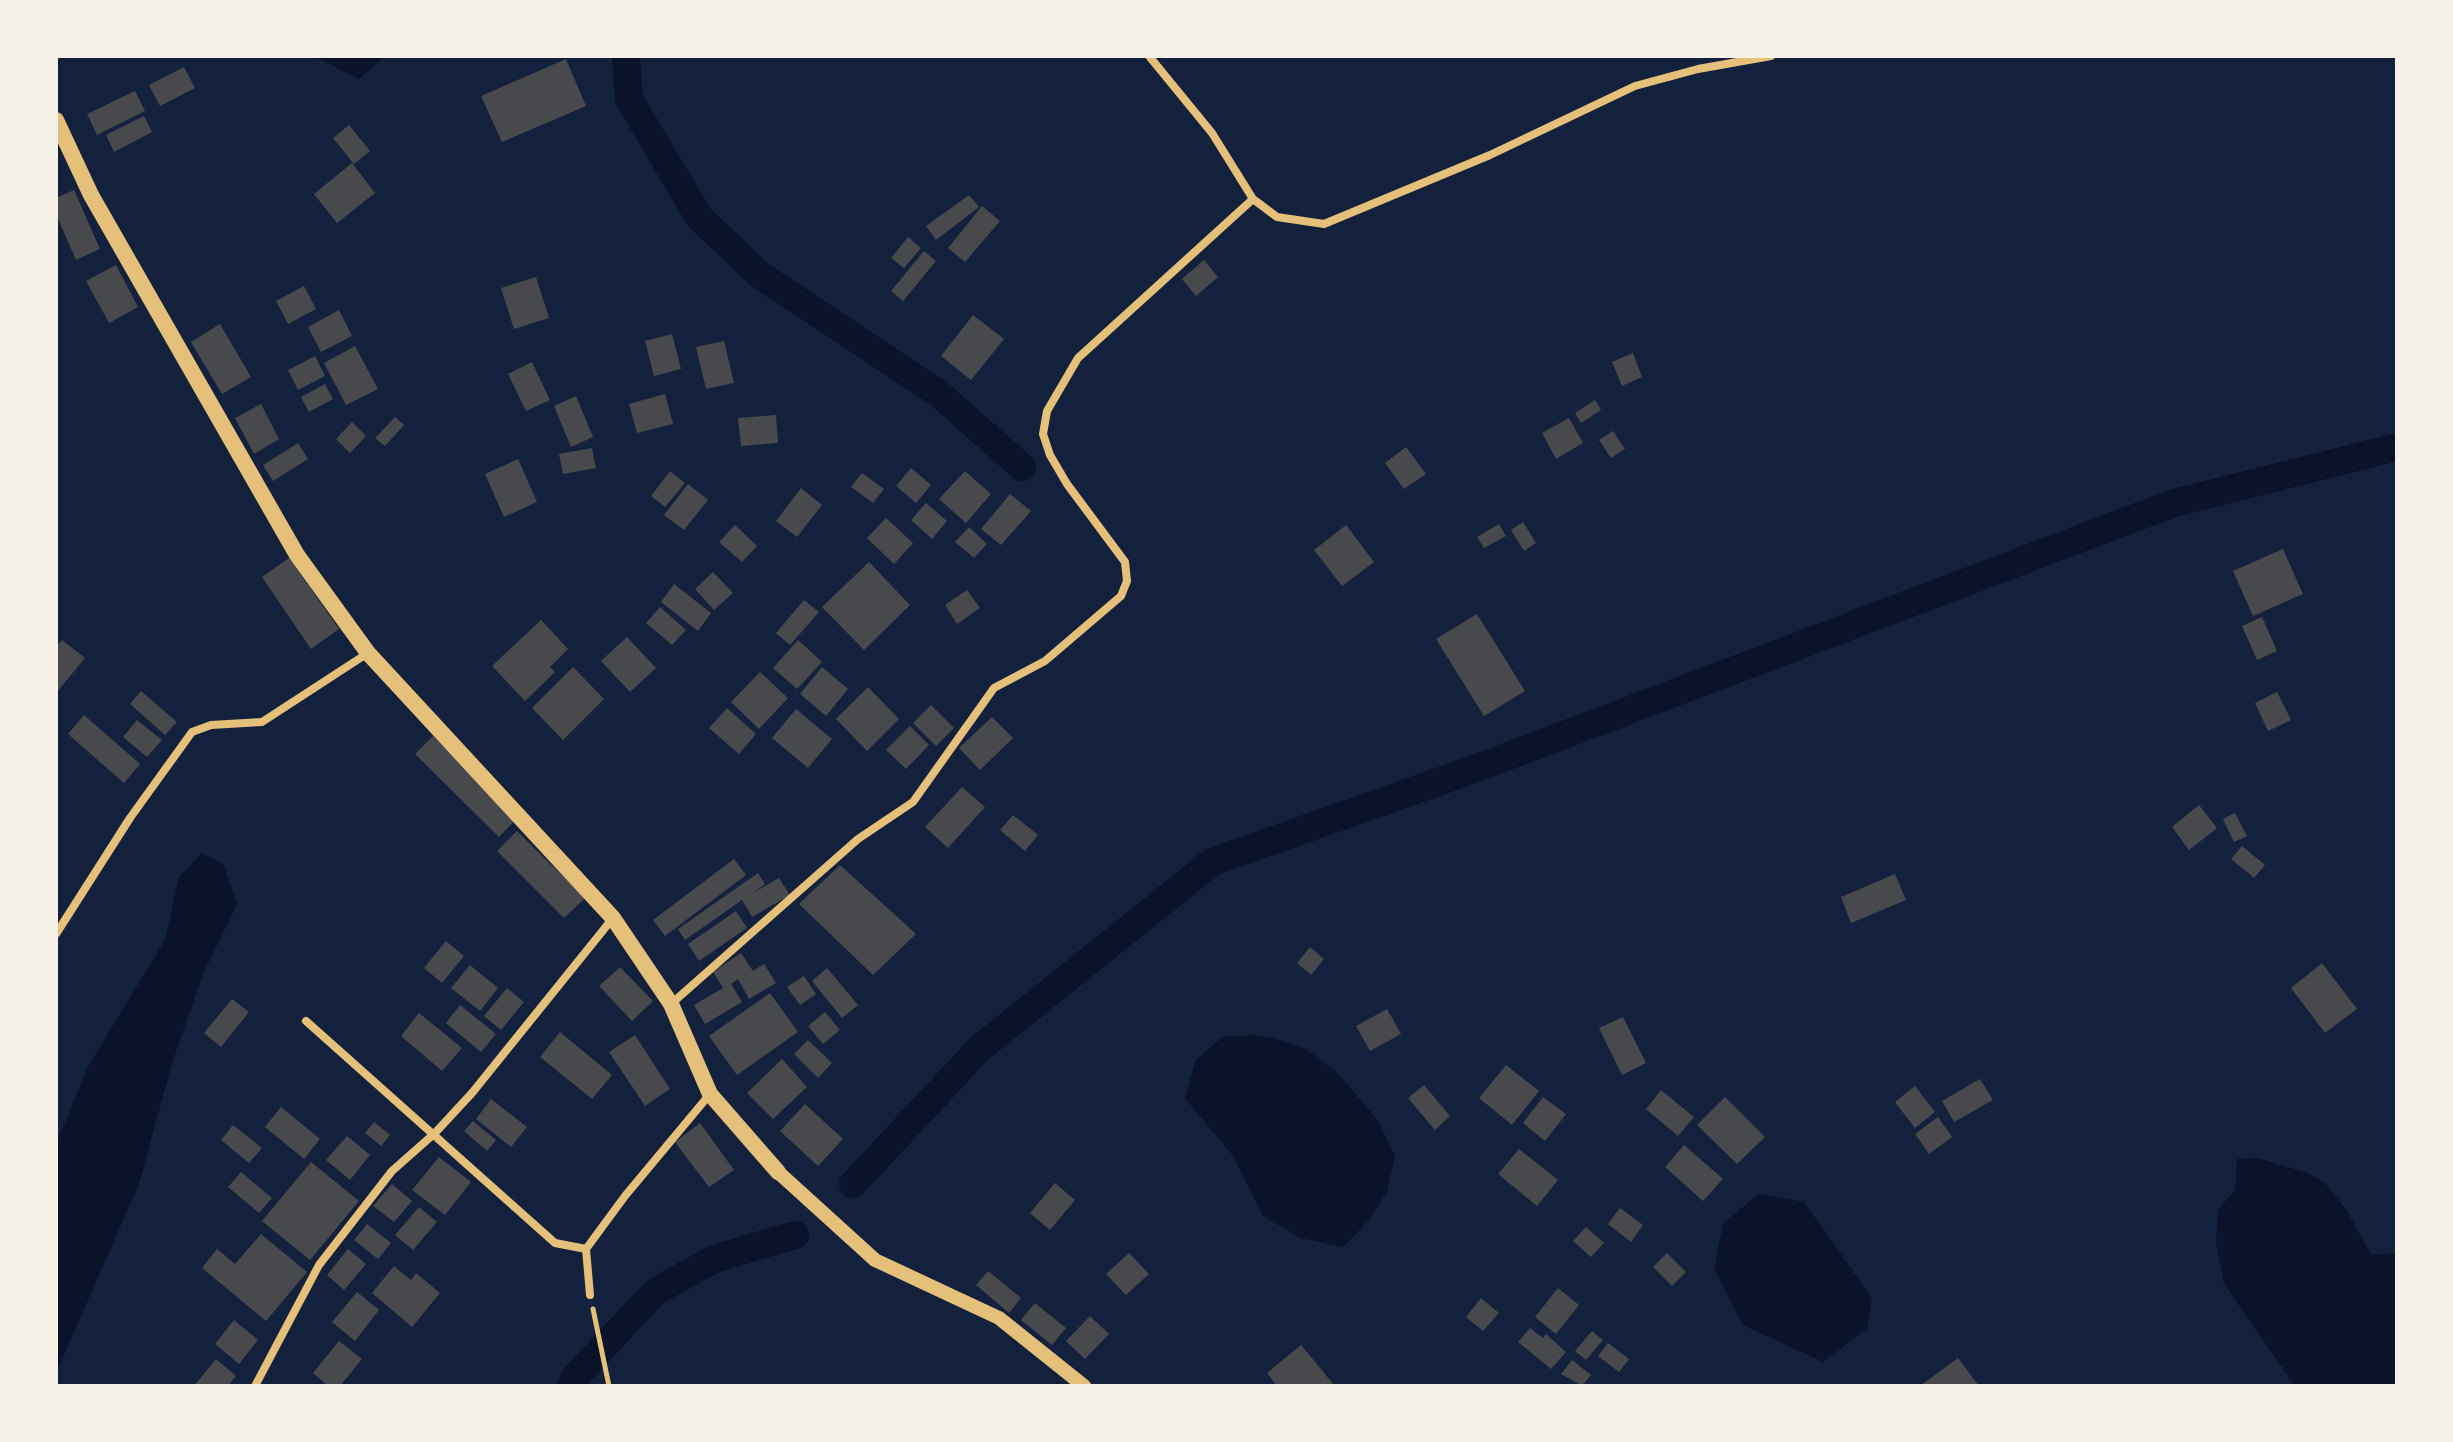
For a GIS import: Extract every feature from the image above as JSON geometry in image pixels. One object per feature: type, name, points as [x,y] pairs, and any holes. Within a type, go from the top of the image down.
[{"type":"main road","points":[[56,120],[91,195],[297,555],[368,653],[613,918],[671,1004],[710,1094],[778,1172]]},
{"type":"street","points":[[1149,56],[1212,133],[1253,199],[1277,217],[1324,224],[1490,155],[1635,86],[1698,69],[1771,56]]},
{"type":"street","points":[[671,1004],[858,839],[913,802],[994,688],[1045,661],[1121,596],[1127,581],[1125,562],[1067,484],[1050,455],[1043,434],[1047,411],[1078,358],[1253,199]]},
{"type":"street","points":[[56,934],[130,818],[192,732],[211,725],[262,722],[368,653]]},
{"type":"street","points":[[255,1386],[319,1265],[392,1171],[435,1133],[472,1093],[613,918]]},
{"type":"street","points":[[306,1021],[555,1243],[586,1249]]},
{"type":"street","points":[[590,1295],[586,1249],[625,1196],[710,1094]]},
{"type":"street","points":[[778,1172],[875,1260],[999,1318],[1084,1386]]},
{"type":"path","points":[[590,1295],[609,1386]]},
{"type":"water","points":[[314,56],[385,56],[359,79]]},
{"type":"water","points":[[202,853],[223,864],[237,904],[203,974],[172,1063],[139,1184],[56,1373],[56,1144],[88,1067],[165,940],[179,877]]},
{"type":"water","points":[[1251,1035],[1274,1038],[1307,1050],[1338,1073],[1379,1122],[1395,1157],[1387,1191],[1370,1219],[1343,1247],[1301,1238],[1263,1216],[1233,1156],[1185,1098],[1196,1060],[1222,1037]]},
{"type":"water","points":[[2257,1158],[2308,1173],[2325,1183],[2347,1211],[2371,1255],[2397,1253],[2397,1386],[2295,1386],[2224,1284],[2216,1243],[2218,1210],[2235,1190],[2237,1159]]},
{"type":"water","points":[[1758,1194],[1804,1202],[1872,1298],[1867,1329],[1823,1362],[1743,1325],[1714,1268],[1723,1224]]},
{"type":"building","points":[[566,59],[586,106],[502,142],[481,96]]},
{"type":"building","points":[[184,67],[195,88],[160,106],[149,85]]},
{"type":"building","points":[[135,91],[145,111],[97,135],[87,114]]},
{"type":"building","points":[[144,116],[152,132],[114,152],[106,135]]},
{"type":"building","points":[[349,125],[370,151],[354,164],[333,138]]},
{"type":"building","points":[[352,163],[375,193],[337,223],[314,194]]},
{"type":"building","points":[[74,190],[100,249],[76,260],[56,214],[56,198]]},
{"type":"building","points":[[969,195],[979,207],[936,240],[926,226]]},
{"type":"building","points":[[982,206],[1000,221],[965,262],[948,248]]},
{"type":"building","points":[[908,237],[921,248],[904,268],[891,258]]},
{"type":"building","points":[[924,251],[936,261],[903,301],[891,291]]},
{"type":"building","points":[[1204,260],[1218,277],[1196,296],[1182,279]]},
{"type":"building","points":[[116,265],[138,307],[109,323],[86,281]]},
{"type":"building","points":[[536,277],[549,318],[514,329],[501,288]]},
{"type":"building","points":[[304,286],[316,309],[288,324],[276,301]]},
{"type":"building","points":[[339,310],[352,336],[321,352],[308,327]]},
{"type":"building","points":[[973,315],[1004,339],[971,380],[941,356]]},
{"type":"building","points":[[220,324],[251,377],[222,394],[191,342]]},
{"type":"building","points":[[672,334],[681,369],[654,376],[645,341]]},
{"type":"building","points":[[724,341],[734,383],[706,389],[696,347]]},
{"type":"building","points":[[355,346],[378,389],[346,405],[324,363]]},
{"type":"building","points":[[1633,353],[1642,377],[1622,386],[1612,362]]},
{"type":"building","points":[[315,356],[325,376],[298,390],[288,370]]},
{"type":"building","points":[[532,362],[550,400],[526,411],[508,374]]},
{"type":"building","points":[[325,384],[333,399],[309,412],[301,397]]},
{"type":"building","points":[[665,394],[673,424],[637,433],[629,404]]},
{"type":"building","points":[[576,396],[593,437],[571,447],[554,406]]},
{"type":"building","points":[[1595,400],[1601,410],[1581,423],[1575,413]]},
{"type":"building","points":[[261,404],[279,439],[254,454],[235,418]]},
{"type":"building","points":[[776,415],[778,443],[741,446],[738,418]]},
{"type":"building","points":[[395,417],[404,425],[385,446],[375,438]]},
{"type":"building","points":[[1569,418],[1583,443],[1556,459],[1542,433]]},
{"type":"building","points":[[352,422],[366,436],[350,453],[336,439]]},
{"type":"building","points":[[1613,431],[1625,449],[1611,458],[1599,440]]},
{"type":"building","points":[[298,443],[308,459],[273,481],[263,465]]},
{"type":"building","points":[[1406,447],[1426,474],[1404,489],[1385,463]]},
{"type":"building","points":[[592,448],[596,468],[563,474],[559,454]]},
{"type":"building","points":[[518,459],[537,502],[504,517],[485,474]]},
{"type":"building","points":[[911,468],[931,485],[916,503],[896,486]]},
{"type":"building","points":[[670,471],[685,483],[665,507],[651,496]]},
{"type":"building","points":[[965,471],[991,494],[966,523],[939,499]]},
{"type":"building","points":[[862,473],[884,489],[873,503],[851,487]]},
{"type":"building","points":[[688,484],[708,500],[684,530],[664,515]]},
{"type":"building","points":[[801,488],[822,505],[797,537],[776,521]]},
{"type":"building","points":[[1010,494],[1031,511],[1001,545],[981,529]]},
{"type":"building","points":[[926,503],[947,521],[932,539],[911,520]]},
{"type":"building","points":[[886,518],[913,543],[894,564],[867,538]]},
{"type":"building","points":[[1523,522],[1536,543],[1524,551],[1511,530]]},
{"type":"building","points":[[1499,524],[1506,536],[1484,548],[1477,537]]},
{"type":"building","points":[[735,525],[757,546],[742,562],[719,542]]},
{"type":"building","points":[[1346,525],[1374,562],[1342,586],[1314,550]]},
{"type":"building","points":[[969,527],[987,544],[974,558],[955,542]]},
{"type":"building","points":[[2283,549],[2303,594],[2253,616],[2233,571]]},
{"type":"building","points":[[289,558],[339,629],[311,649],[262,577]]},
{"type":"building","points":[[869,562],[910,605],[864,650],[822,607]]},
{"type":"building","points":[[713,572],[733,593],[714,610],[695,589]]},
{"type":"building","points":[[674,584],[711,613],[698,631],[661,602]]},
{"type":"building","points":[[967,590],[980,608],[957,624],[945,605]]},
{"type":"building","points":[[804,600],[819,612],[790,645],[776,633]]},
{"type":"building","points":[[660,607],[686,630],[672,645],[646,623]]},
{"type":"building","points":[[1477,614],[1525,691],[1484,716],[1436,639]]},
{"type":"building","points":[[2262,617],[2277,651],[2257,660],[2242,626]]},
{"type":"building","points":[[541,620],[568,649],[550,667],[555,672],[525,701],[492,666]]},
{"type":"building","points":[[627,637],[656,668],[630,692],[601,661]]},
{"type":"building","points":[[62,640],[85,658],[56,693],[56,647]]},
{"type":"building","points":[[798,640],[822,662],[797,689],[773,668]]},
{"type":"building","points":[[573,667],[604,699],[563,740],[532,708]]},
{"type":"building","points":[[822,667],[848,689],[826,716],[800,694]]},
{"type":"building","points":[[760,672],[788,698],[759,729],[731,702]]},
{"type":"building","points":[[868,687],[899,719],[867,751],[836,719]]},
{"type":"building","points":[[141,691],[177,722],[165,735],[130,704]]},
{"type":"building","points":[[2277,692],[2291,720],[2268,731],[2255,703]]},
{"type":"building","points":[[931,705],[954,728],[936,746],[913,723]]},
{"type":"building","points":[[727,708],[756,734],[739,754],[709,728]]},
{"type":"building","points":[[796,709],[832,739],[808,768],[772,738]]},
{"type":"building","points":[[84,715],[140,764],[124,783],[68,734]]},
{"type":"building","points":[[992,717],[1013,738],[980,770],[959,748]]},
{"type":"building","points":[[137,720],[162,740],[147,757],[123,737]]},
{"type":"building","points":[[910,726],[929,745],[906,769],[886,750]]},
{"type":"building","points":[[433,736],[516,819],[499,837],[415,754]]},
{"type":"building","points":[[962,787],[985,807],[948,848],[925,827]]},
{"type":"building","points":[[2199,805],[2217,828],[2189,850],[2172,827]]},
{"type":"building","points":[[2235,813],[2247,836],[2234,842],[2223,819]]},
{"type":"building","points":[[1013,815],[1038,835],[1025,851],[1000,830]]},
{"type":"building","points":[[517,831],[585,898],[564,918],[497,851]]},
{"type":"building","points":[[2242,846],[2265,865],[2254,878],[2231,859]]},
{"type":"building","points":[[734,859],[746,875],[665,936],[653,920]]},
{"type":"building","points":[[840,865],[916,934],[873,975],[799,904]]},
{"type":"building","points":[[758,873],[765,884],[753,893],[779,878],[790,895],[752,917],[742,900],[685,940],[678,929]]},
{"type":"building","points":[[1895,874],[1906,900],[1851,923],[1841,897]]},
{"type":"building","points":[[736,911],[747,928],[699,961],[688,944]]},
{"type":"building","points":[[446,941],[464,956],[442,983],[424,968]]},
{"type":"building","points":[[1310,947],[1324,959],[1311,975],[1297,963]]},
{"type":"building","points":[[741,953],[753,971],[764,964],[776,983],[749,999],[738,979],[731,984],[742,1002],[705,1024],[694,1005],[723,988],[713,972]]},
{"type":"building","points":[[2322,963],[2357,1009],[2325,1033],[2291,988]]},
{"type":"building","points":[[470,965],[498,988],[480,1011],[451,988]]},
{"type":"building","points":[[620,967],[653,1001],[632,1021],[599,986]]},
{"type":"building","points":[[827,968],[858,1005],[842,1018],[812,981]]},
{"type":"building","points":[[804,976],[816,994],[800,1005],[787,987]]},
{"type":"building","points":[[507,988],[524,1002],[501,1030],[484,1016]]},
{"type":"building","points":[[770,993],[798,1032],[737,1075],[709,1036]]},
{"type":"building","points":[[232,999],[249,1012],[221,1047],[204,1033]]},
{"type":"building","points":[[460,1005],[496,1034],[481,1052],[446,1023]]},
{"type":"building","points":[[1387,1009],[1401,1034],[1370,1051],[1356,1026]]},
{"type":"building","points":[[825,1012],[840,1030],[823,1044],[808,1026]]},
{"type":"building","points":[[419,1013],[462,1048],[442,1071],[401,1036]]},
{"type":"building","points":[[1623,1017],[1646,1063],[1622,1075],[1599,1028]]},
{"type":"building","points":[[560,1032],[612,1075],[592,1099],[540,1057]]},
{"type":"building","points":[[635,1035],[670,1089],[645,1106],[609,1052]]},
{"type":"building","points":[[808,1040],[832,1063],[818,1078],[794,1054]]},
{"type":"building","points":[[782,1059],[807,1087],[773,1119],[747,1093]]},
{"type":"building","points":[[1506,1065],[1539,1091],[1512,1125],[1479,1098]]},
{"type":"building","points":[[1980,1079],[1993,1100],[1954,1122],[1942,1101]]},
{"type":"building","points":[[1424,1085],[1450,1116],[1435,1130],[1408,1098]]},
{"type":"building","points":[[1915,1086],[1935,1112],[1915,1128],[1895,1102]]},
{"type":"building","points":[[1661,1090],[1694,1117],[1678,1136],[1646,1109]]},
{"type":"building","points":[[1543,1097],[1566,1114],[1545,1141],[1523,1123]]},
{"type":"building","points":[[1725,1097],[1765,1137],[1737,1164],[1697,1125]]},
{"type":"building","points":[[491,1099],[527,1127],[511,1147],[476,1119]]},
{"type":"building","points":[[805,1104],[843,1139],[818,1166],[780,1131]]},
{"type":"building","points":[[281,1107],[320,1139],[304,1159],[265,1127]]},
{"type":"building","points":[[1938,1117],[1952,1137],[1929,1154],[1915,1134]]},
{"type":"building","points":[[473,1121],[496,1140],[487,1151],[464,1131]]},
{"type":"building","points":[[374,1122],[390,1135],[381,1146],[365,1133]]},
{"type":"building","points":[[700,1123],[734,1170],[709,1187],[675,1142]]},
{"type":"building","points":[[233,1125],[262,1148],[249,1163],[221,1140]]},
{"type":"building","points":[[347,1136],[370,1155],[350,1180],[326,1160]]},
{"type":"building","points":[[1684,1145],[1723,1179],[1703,1201],[1665,1167]]},
{"type":"building","points":[[1519,1149],[1558,1180],[1537,1206],[1498,1174]]},
{"type":"building","points":[[439,1157],[471,1182],[445,1215],[412,1190]]},
{"type":"building","points":[[311,1162],[359,1201],[310,1260],[262,1221]]},
{"type":"building","points":[[241,1172],[272,1198],[259,1213],[228,1187]]},
{"type":"building","points":[[1055,1183],[1075,1200],[1050,1230],[1030,1213]]},
{"type":"building","points":[[392,1184],[412,1201],[394,1222],[373,1206]]},
{"type":"building","points":[[419,1207],[437,1222],[413,1250],[395,1235]]},
{"type":"building","points":[[1620,1208],[1643,1225],[1631,1242],[1608,1224]]},
{"type":"building","points":[[367,1224],[391,1243],[378,1259],[354,1240]]},
{"type":"building","points":[[1586,1227],[1604,1243],[1591,1257],[1573,1241]]},
{"type":"building","points":[[261,1234],[307,1272],[266,1321],[202,1268],[217,1249],[235,1264]]},
{"type":"building","points":[[348,1249],[366,1264],[344,1290],[327,1275]]},
{"type":"building","points":[[1129,1253],[1149,1274],[1126,1295],[1106,1274]]},
{"type":"building","points":[[1667,1253],[1686,1272],[1672,1286],[1653,1267]]},
{"type":"building","points":[[394,1266],[411,1280],[416,1273],[440,1293],[412,1327],[372,1293]]},
{"type":"building","points":[[988,1271],[1021,1298],[1009,1313],[976,1285]]},
{"type":"building","points":[[1558,1288],[1579,1305],[1556,1334],[1535,1317]]},
{"type":"building","points":[[357,1292],[379,1310],[355,1341],[332,1322]]},
{"type":"building","points":[[1481,1298],[1499,1313],[1483,1331],[1466,1317]]},
{"type":"building","points":[[1035,1303],[1066,1328],[1052,1345],[1021,1320]]},
{"type":"building","points":[[1090,1316],[1109,1334],[1085,1359],[1066,1341]]},
{"type":"building","points":[[234,1320],[258,1340],[239,1364],[215,1344]]},
{"type":"building","points":[[1530,1328],[1543,1338],[1546,1334],[1566,1352],[1551,1369],[1518,1342]]},
{"type":"building","points":[[1592,1331],[1603,1340],[1586,1360],[1575,1351]]},
{"type":"building","points":[[339,1341],[362,1359],[340,1386],[328,1386],[313,1373]]},
{"type":"building","points":[[1608,1343],[1629,1359],[1619,1372],[1598,1356]]},
{"type":"building","points":[[1301,1345],[1335,1386],[1277,1386],[1267,1373]]},
{"type":"building","points":[[1958,1358],[1979,1386],[1920,1386]]},
{"type":"building","points":[[216,1359],[236,1376],[228,1386],[194,1386]]},
{"type":"building","points":[[1572,1360],[1591,1375],[1582,1386],[1561,1374]]},
{"type":"waterway","points":[[626,56],[629,99],[699,217],[760,275],[938,393],[1022,467]]},
{"type":"waterway","points":[[853,1184],[979,1049],[1212,862],[1469,771],[2174,503],[2397,447]]},
{"type":"waterway","points":[[571,1386],[576,1376],[655,1292],[714,1259],[795,1235]]}]
